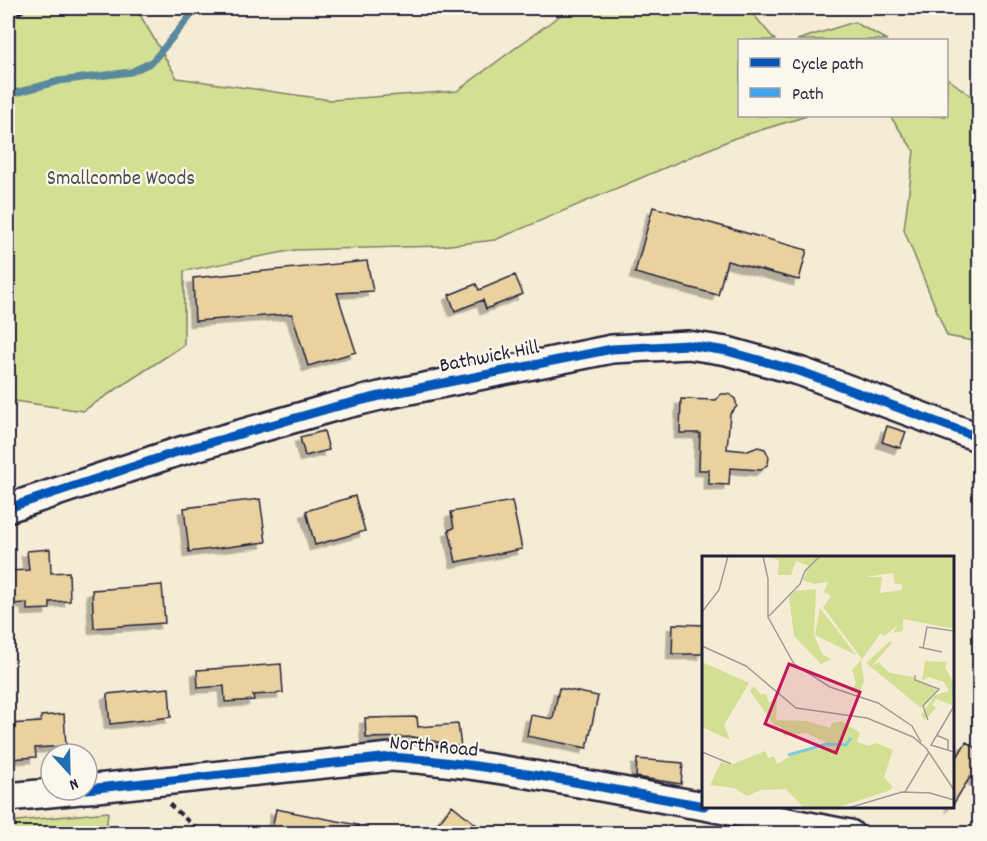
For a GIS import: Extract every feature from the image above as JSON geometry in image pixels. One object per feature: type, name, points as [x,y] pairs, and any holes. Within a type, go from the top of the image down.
[{"type":"street","name":"Bathwick Hill","points":[[8,508],[174,453],[380,396],[612,349],[650,346],[688,345],[728,351],[802,372],[980,438]]},
{"type":"street","name":"North Road","points":[[99,788],[157,784],[391,757],[487,768],[702,806]]},
{"type":"street","points":[[8,797],[39,794]]},
{"type":"street","name":"North Road","points":[[714,808],[850,834]]},
{"type":"path","points":[[8,18],[29,8]]},
{"type":"path","points":[[157,784],[161,796],[186,820],[197,828],[221,834]]},
{"type":"shaded area","points":[[77,811],[84,833],[8,834],[8,817]]},
{"type":"green space","name":"Smallcombe Woods","points":[[8,8],[136,8],[177,78],[331,100],[457,91],[570,8],[748,8],[774,39],[738,39],[738,117],[804,117],[735,138],[495,240],[441,246],[295,250],[184,271],[184,345],[83,411],[8,400]]},
{"type":"green space","points":[[854,22],[885,39],[800,39]]},
{"type":"green space","points":[[948,79],[979,102],[979,342],[947,336],[904,230],[914,151],[891,117],[948,117]]},
{"type":"green space","points":[[108,812],[106,833],[8,833],[8,822]]},
{"type":"building","points":[[653,207],[807,250],[799,280],[727,261],[718,295],[635,273]]},
{"type":"building","points":[[367,261],[373,291],[337,293],[356,352],[308,366],[292,314],[195,321],[193,278]]},
{"type":"building","points":[[515,275],[523,294],[486,309],[483,300],[455,311],[449,295],[476,284],[479,290]]},
{"type":"building","points":[[721,394],[729,394],[735,399],[737,406],[730,414],[727,449],[748,451],[758,447],[765,449],[769,457],[768,464],[761,470],[730,468],[729,485],[709,484],[709,470],[699,470],[700,433],[680,433],[681,399],[716,400]]},
{"type":"building","points":[[887,426],[906,432],[900,448],[882,442]]},
{"type":"building","points":[[324,431],[329,450],[305,456],[300,437]]},
{"type":"building","points":[[355,496],[365,531],[315,545],[306,511]]},
{"type":"building","points":[[260,499],[266,542],[189,552],[184,508]]},
{"type":"building","points":[[512,501],[522,549],[456,562],[449,530],[454,528],[451,512]]},
{"type":"building","points":[[50,549],[51,573],[69,572],[70,601],[50,602],[50,609],[27,610],[27,603],[8,604],[8,571],[29,570],[27,551]]},
{"type":"building","points":[[162,585],[165,623],[94,628],[92,590]]},
{"type":"building","points":[[673,624],[702,625],[702,654],[672,654]]},
{"type":"building","points":[[281,664],[283,693],[253,695],[254,700],[225,702],[224,686],[198,688],[197,670]]},
{"type":"building","points":[[169,688],[171,717],[110,724],[107,694]]},
{"type":"building","points":[[559,688],[598,696],[587,748],[527,736],[531,715],[553,719]]},
{"type":"building","points":[[64,714],[66,742],[39,742],[39,748],[35,748],[36,757],[11,759],[10,749],[8,749],[8,724],[41,722],[41,716]]},
{"type":"building","points":[[417,717],[418,727],[458,724],[461,747],[414,737],[366,738],[365,718]]},
{"type":"building","points":[[966,742],[980,750],[980,783],[970,777],[954,803],[954,763]]},
{"type":"building","points":[[637,759],[683,763],[681,784],[636,777]]},
{"type":"building","points":[[452,805],[488,834],[430,834]]},
{"type":"building","points":[[276,809],[358,825],[358,834],[271,834]]},
{"type":"waterway","points":[[8,95],[59,81],[131,72],[152,62],[197,8]]},
{"type":"marked path","points":[[8,817],[13,796]]},
{"type":"cycle path","points":[[8,508],[174,453],[334,407],[612,349],[688,345],[727,351],[802,372],[980,438]]},
{"type":"cycle path","points":[[99,788],[391,757],[470,765],[548,777],[702,806]]}]
